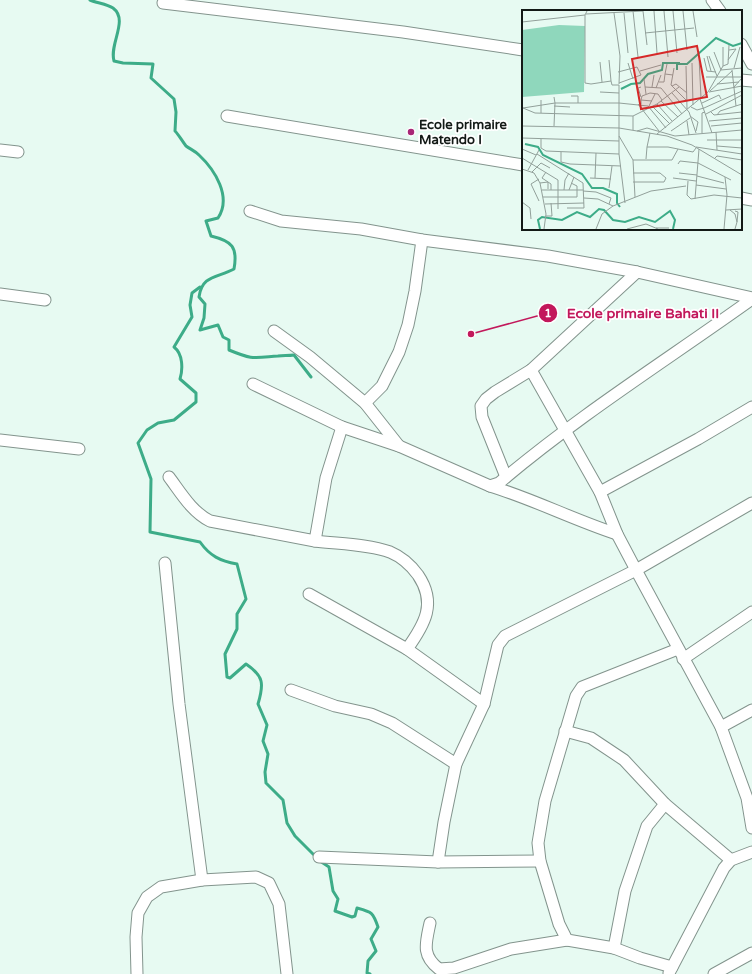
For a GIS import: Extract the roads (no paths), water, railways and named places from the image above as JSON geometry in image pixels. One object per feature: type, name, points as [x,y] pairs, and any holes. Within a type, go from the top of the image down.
[{"type":"street","points":[[712,0],[719,10]]},
{"type":"street","points":[[163,3],[403,32],[522,50]]},
{"type":"street","points":[[742,46],[752,64]]},
{"type":"street","points":[[742,80],[752,82]]},
{"type":"street","points":[[227,116],[522,165]]},
{"type":"street","points":[[0,150],[18,152]]},
{"type":"street","points":[[742,198],[752,200]]},
{"type":"street","points":[[250,211],[281,221],[362,229],[422,240],[548,256],[637,272],[752,299]]},
{"type":"street","points":[[365,403],[382,386],[399,352],[416,291],[422,240]]},
{"type":"street","points":[[506,477],[482,417],[481,406],[495,392],[531,370],[637,272]]},
{"type":"street","points":[[0,294],[45,300]]},
{"type":"street","points":[[490,486],[499,483],[565,429],[678,353],[752,299]]},
{"type":"street","points":[[274,331],[310,357],[365,403],[399,446]]},
{"type":"street","points":[[531,370],[600,492],[617,534],[721,727],[749,797],[752,828]]},
{"type":"street","points":[[253,384],[342,427],[399,446],[490,486],[520,495],[590,525],[617,534]]},
{"type":"street","points":[[600,492],[698,439],[752,407]]},
{"type":"street","points":[[315,541],[326,478],[342,427]]},
{"type":"street","points":[[0,440],[79,449]]},
{"type":"street","points":[[169,477],[197,512],[210,521],[315,541],[376,548],[403,558],[415,570],[423,582],[428,599],[427,613],[420,632],[407,650]]},
{"type":"street","points":[[438,862],[444,822],[456,764],[484,704],[498,645],[505,636],[636,570],[752,503]]},
{"type":"street","points":[[165,563],[179,704],[202,880]]},
{"type":"street","points":[[309,594],[407,650],[484,704]]},
{"type":"street","points":[[567,940],[559,924],[540,861],[538,843],[545,800],[576,696],[582,687],[681,654],[752,612]]},
{"type":"street","points":[[291,690],[335,706],[371,714],[392,723],[456,764]]},
{"type":"street","points":[[721,727],[752,710]]},
{"type":"street","points":[[566,730],[591,738],[624,760],[665,804],[731,860]]},
{"type":"street","points":[[614,948],[625,891],[647,826],[665,804]]},
{"type":"street","points":[[430,923],[426,940],[427,956],[439,969],[454,968],[511,949],[567,940],[614,948],[670,971],[724,868],[731,860],[752,852]]},
{"type":"street","points":[[319,857],[390,858],[438,862],[540,861]]},
{"type":"street","points":[[137,974],[136,937],[138,913],[147,897],[161,887],[202,880],[256,876],[269,883],[279,904],[287,974]]},
{"type":"street","points":[[714,974],[752,953]]},
{"type":"waterway","points":[[90,0],[111,7],[117,13],[119,26],[114,47],[114,61],[123,63],[153,64],[151,78],[174,99],[176,112],[175,131],[186,146],[205,161],[211,168],[220,184],[223,201],[222,210],[218,218],[206,221],[211,236],[224,240],[232,246],[235,255],[234,269],[211,278],[203,285],[199,297],[205,304],[204,318],[200,330],[218,325],[223,337],[229,340],[229,350],[248,357],[258,358],[294,355],[311,377]]},
{"type":"waterway","points":[[200,287],[192,293],[190,305],[192,317],[174,347],[177,350],[182,362],[180,379],[196,393],[196,402],[174,420],[158,423],[147,430],[138,443],[151,479],[150,532],[200,542],[216,557],[237,564],[246,599],[237,614],[237,629],[225,654],[227,677],[230,678],[246,664],[256,672],[261,681],[262,686],[258,704],[267,725],[263,741],[268,754],[265,772],[266,783],[283,800],[287,823],[295,836],[316,857]]},
{"type":"waterway","points":[[320,861],[329,867],[333,891],[338,899],[335,911],[352,917],[355,916],[357,908],[371,913],[375,918],[378,927],[371,939],[376,951],[368,961],[367,973],[370,974]]},
{"type":"place","name":"Ecole primaire Matendo I","points":[[411,132]]},
{"type":"place","name":"Ecole primaire Bahati II","points":[[471,334]]}]
